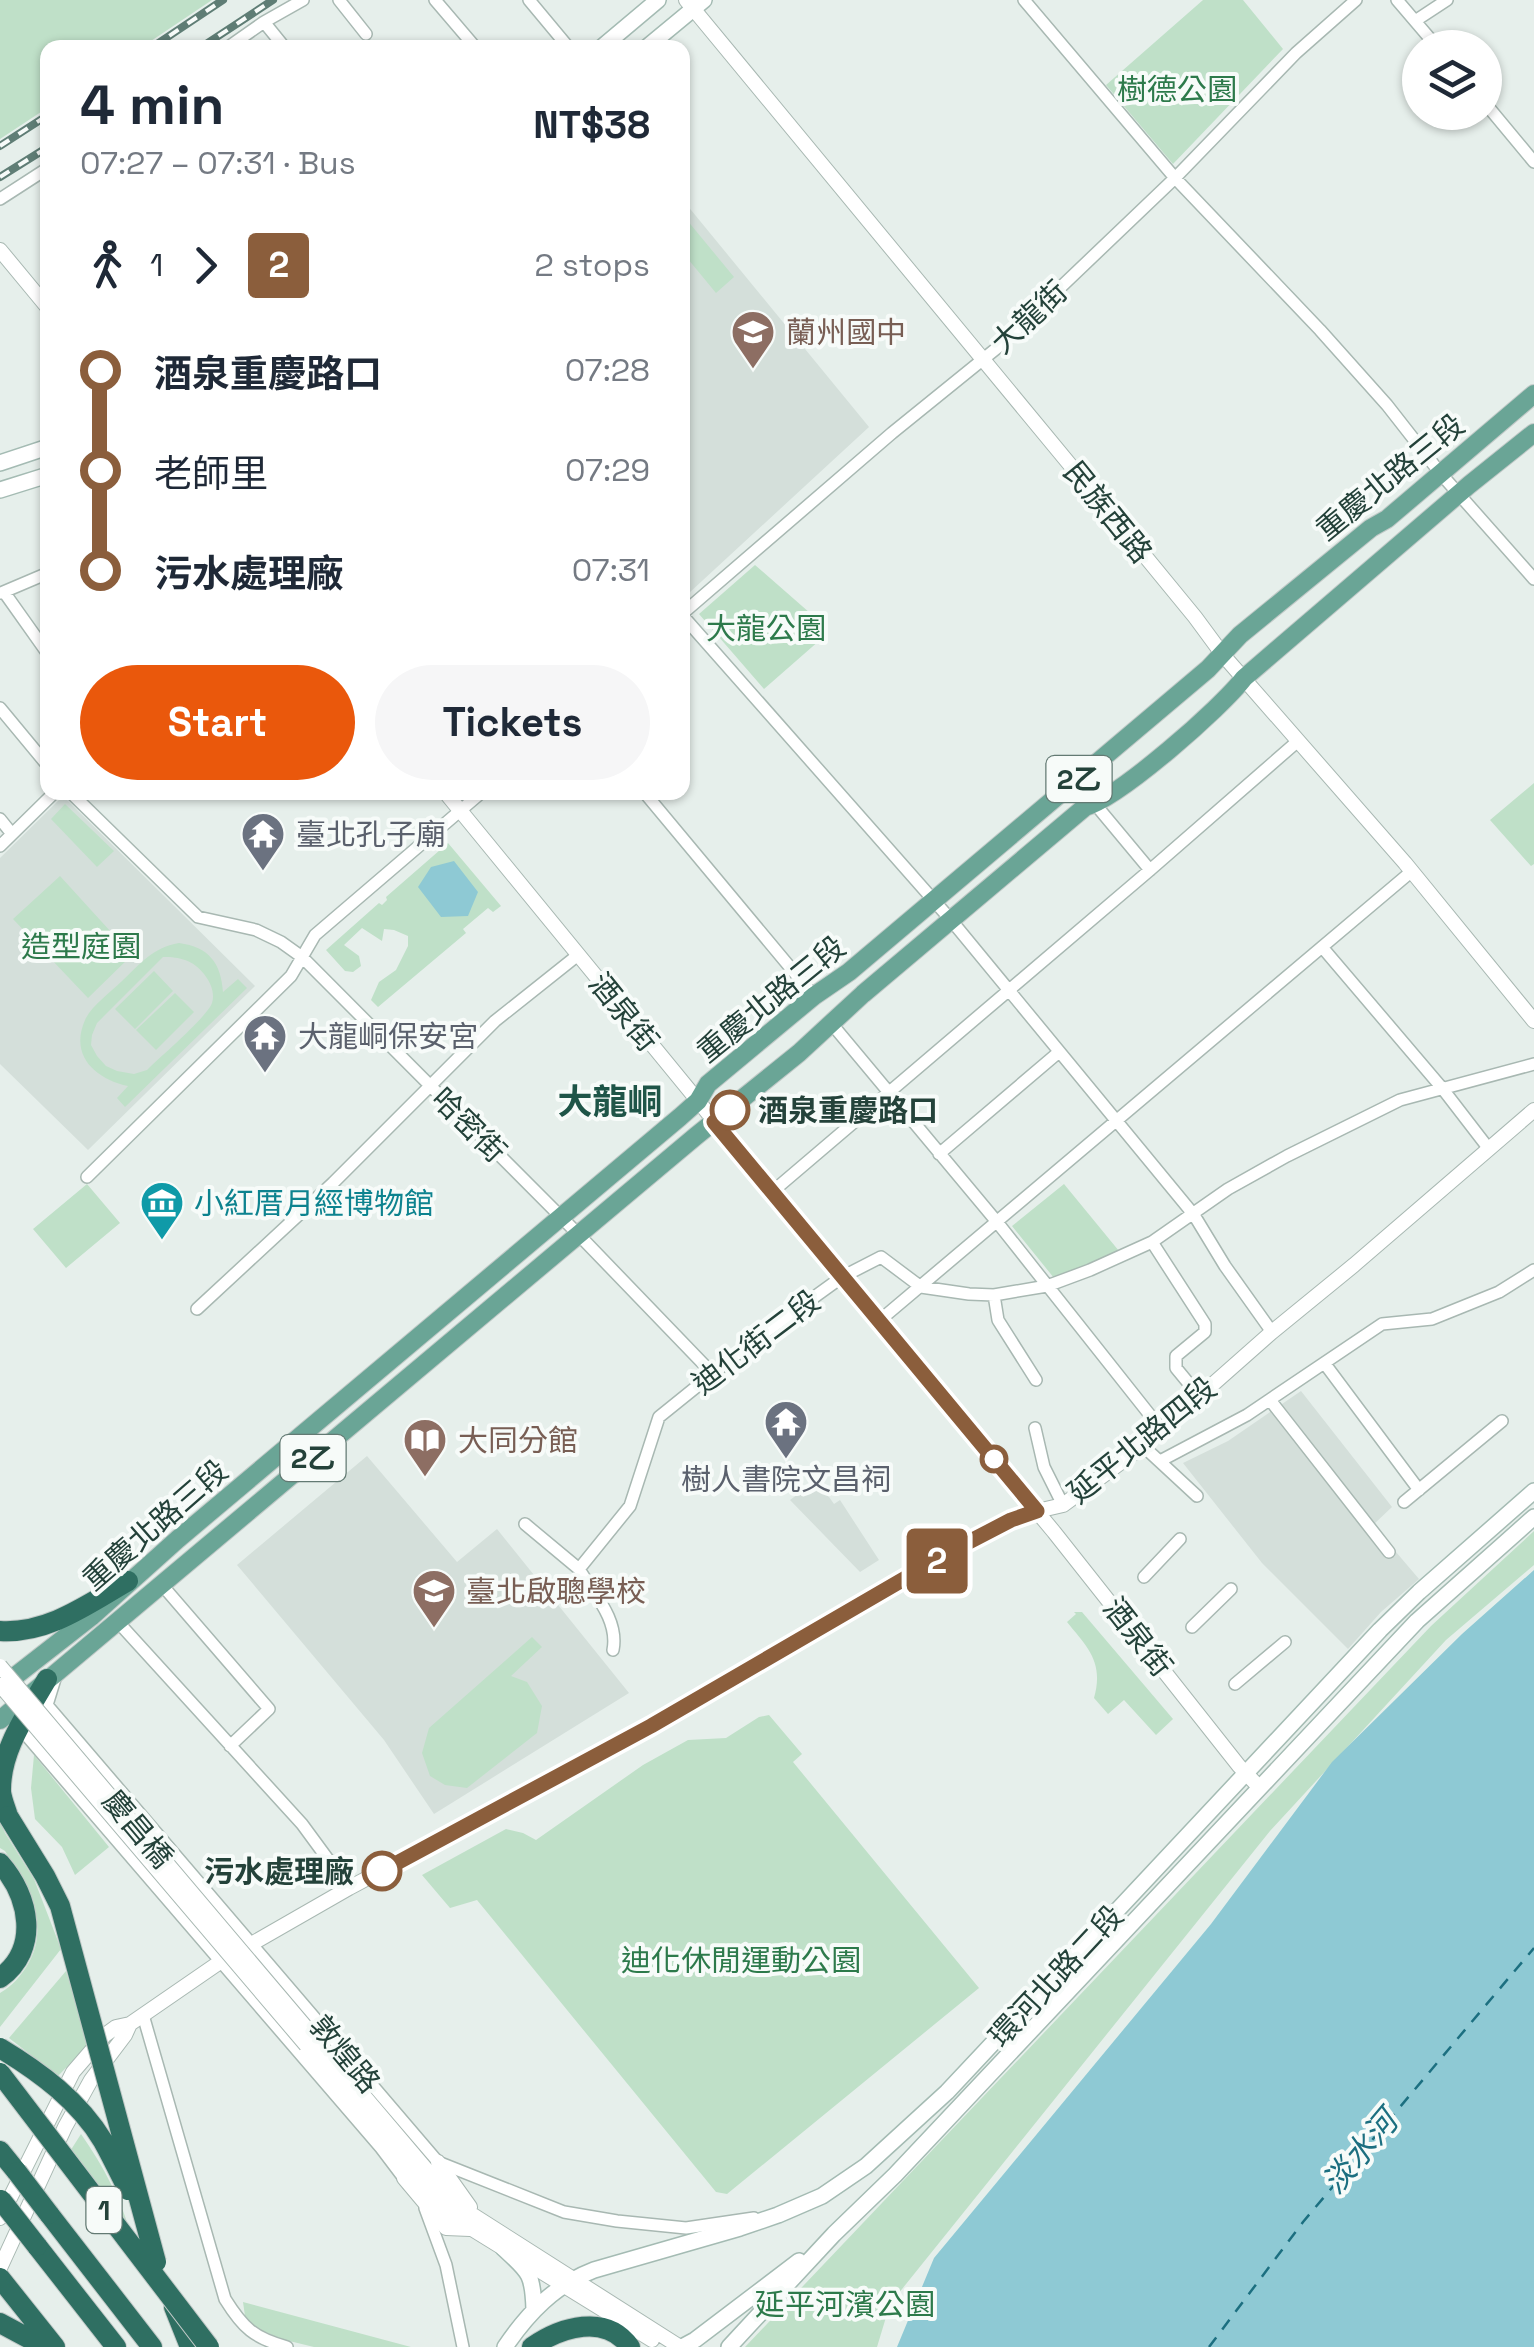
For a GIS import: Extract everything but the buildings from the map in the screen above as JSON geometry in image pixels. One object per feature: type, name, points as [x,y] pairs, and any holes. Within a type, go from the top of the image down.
[{"type":"highway","points":[[0,1631],[44,1626],[128,1582]]},
{"type":"highway","points":[[52,1675],[11,1740],[2,1763],[1,1793],[8,1816],[60,1906],[156,2262]]},
{"type":"highway","points":[[0,1863],[20,1894],[27,1938],[20,1960],[0,1978]]},
{"type":"highway","name":"1","points":[[0,2048],[69,2098],[102,2138],[131,2197],[190,2347]]},
{"type":"highway","name":"1","points":[[0,2074],[209,2347]]},
{"type":"highway","name":"1","points":[[0,2151],[152,2347]]},
{"type":"highway","points":[[0,2200],[116,2347]]},
{"type":"highway","points":[[2,2268],[55,2347]]},
{"type":"highway","points":[[0,2323],[45,2347]]},
{"type":"highway","points":[[532,2347],[556,2333],[588,2326],[620,2334],[630,2347]]},
{"type":"main road","points":[[611,40],[658,0]]},
{"type":"main road","points":[[655,40],[694,3]]},
{"type":"main road","name":"重慶北路三段","points":[[0,1686],[91,1617],[698,1102],[708,1084],[934,901],[1223,655],[1250,626],[1441,474],[1534,394]]},
{"type":"main road","name":"重慶北路三段","points":[[0,1720],[799,1053],[1085,807],[1144,769],[1231,696],[1244,678],[1534,433]]},
{"type":"main road","points":[[0,463],[40,450]]},
{"type":"main road","points":[[0,490],[40,478]]},
{"type":"main road","name":"環河北路二段","points":[[505,2347],[534,2310],[568,2282],[594,2270],[778,2215],[822,2196],[855,2175],[947,2092],[1419,1592],[1534,1490]]},
{"type":"main road","name":"環河北路二段","points":[[729,2347],[1418,1621],[1534,1517]]},
{"type":"main road","points":[[681,2347],[834,2234]]},
{"type":"main road","points":[[503,2248],[529,2274],[534,2310]]},
{"type":"street","points":[[238,40],[303,0]]},
{"type":"street","points":[[339,0],[366,34]]},
{"type":"street","points":[[435,0],[469,40]]},
{"type":"street","points":[[529,0],[562,40]]},
{"type":"street","points":[[1024,0],[1175,178],[1320,330],[1534,579]]},
{"type":"street","name":"大龍街","points":[[690,607],[982,360],[1175,178],[1296,53],[1356,0]]},
{"type":"street","points":[[1397,0],[1423,30]]},
{"type":"street","points":[[1415,21],[1448,0]]},
{"type":"street","name":"民族西路","points":[[694,3],[1223,655],[1412,872],[1534,1021]]},
{"type":"street","points":[[264,22],[279,40]]},
{"type":"street","points":[[1502,123],[1534,162]]},
{"type":"street","points":[[0,199],[40,173]]},
{"type":"street","points":[[0,250],[40,298]]},
{"type":"street","points":[[40,576],[2,592],[40,643]]},
{"type":"street","points":[[690,623],[951,920],[1194,1216],[1272,1332]]},
{"type":"street","points":[[0,708],[40,756]]},
{"type":"street","points":[[772,1192],[1298,742]]},
{"type":"street","points":[[0,846],[47,800]]},
{"type":"street","name":"哈密街","points":[[78,800],[198,916],[256,930],[302,957],[712,1372]]},
{"type":"street","name":"酒泉街","points":[[452,800],[1259,1787]]},
{"type":"street","points":[[88,1177],[291,976],[315,935],[473,800]]},
{"type":"street","points":[[651,800],[814,996]]},
{"type":"street","points":[[1095,804],[1150,870]]},
{"type":"street","points":[[0,819],[12,834]]},
{"type":"street","points":[[879,1322],[1412,872]]},
{"type":"street","points":[[1322,947],[1489,1149]]},
{"type":"street","points":[[197,1308],[333,1182],[495,1022],[578,955]]},
{"type":"street","points":[[832,1023],[1162,1429]]},
{"type":"street","points":[[940,1154],[1059,1052]]},
{"type":"street","name":"迪化街二段","points":[[579,1569],[630,1506],[659,1416],[842,1277],[881,1257],[920,1287],[994,1295],[1047,1286],[1152,1242],[1228,1189],[1400,1100],[1534,1064]]},
{"type":"street","name":"延平北路四段","points":[[0,2218],[73,2072],[105,2035],[136,2020],[220,1962],[651,1726],[959,1547],[1011,1520],[1063,1505],[1143,1446],[1534,1110]]},
{"type":"street","points":[[1152,1242],[1205,1324],[1205,1332],[1176,1356],[1176,1368],[1199,1396]]},
{"type":"street","points":[[1160,1461],[1230,1425],[1382,1324],[1432,1319],[1500,1292],[1534,1270]]},
{"type":"street","points":[[994,1295],[998,1320],[1036,1380]]},
{"type":"street","points":[[1325,1364],[1419,1490]]},
{"type":"street","points":[[1270,1400],[1390,1552]]},
{"type":"street","points":[[1404,1502],[1502,1420]]},
{"type":"street","points":[[1034,1428],[1044,1467],[1063,1505]]},
{"type":"street","points":[[1143,1446],[1196,1496]]},
{"type":"street","points":[[525,1524],[579,1569],[611,1621],[616,1636],[613,1650]]},
{"type":"street","points":[[1144,1577],[1180,1538]]},
{"type":"street","points":[[162,1585],[269,1710],[230,1746]]},
{"type":"street","points":[[1192,1627],[1230,1589]]},
{"type":"street","points":[[118,1622],[302,1824],[350,1888]]},
{"type":"street","points":[[1234,1684],[1285,1642]]},
{"type":"street","name":"慶昌橋","points":[[0,1666],[311,2042]]},
{"type":"street","name":"敦煌路","points":[[52,1675],[47,1704],[438,2162],[564,2212],[617,2222],[686,2228],[778,2215]]},
{"type":"street","name":"慶昌橋","points":[[0,1686],[311,2042]]},
{"type":"street","name":"敦煌路","points":[[26,1735],[404,2178],[428,2216],[446,2265],[463,2347]]},
{"type":"street","points":[[136,2020],[225,2299],[249,2331],[287,2347]]},
{"type":"street","name":"延平北路四段","points":[[2,2268],[65,2126],[90,2080],[136,2020]]},
{"type":"street","points":[[311,2042],[444,2208],[476,2224],[666,2347]]},
{"type":"street","points":[[438,2162],[476,2224],[503,2248],[681,2347]]},
{"type":"street","points":[[404,2178],[446,2228],[476,2224]]},
{"type":"shaded area","name":"蘭州國中","points":[[690,209],[869,427],[690,592]]},
{"type":"shaded area","points":[[59,800],[67,800],[255,986],[88,1150],[0,1064],[0,858]]},
{"type":"shaded area","points":[[1301,1391],[1392,1507],[1373,1525],[1419,1579],[1381,1612],[1348,1649],[1262,1563],[1183,1463],[1228,1441]]},
{"type":"shaded area","name":"臺北啟聰學校","points":[[367,1456],[457,1562],[497,1529],[629,1693],[434,1814],[384,1740],[237,1565]]},
{"type":"shaded area","points":[[817,1480],[834,1504],[840,1500],[879,1560],[860,1572],[790,1500]]},
{"type":"green space","points":[[0,0],[212,0],[152,40],[40,40],[40,113],[0,139]]},
{"type":"green space","name":"樹德公園","points":[[1203,0],[1243,0],[1283,49],[1173,164],[1106,85]]},
{"type":"green space","points":[[690,224],[734,277],[716,293],[690,261]]},
{"type":"green space","name":"大龍公園","points":[[755,565],[810,613],[820,640],[764,689],[699,614]]},
{"type":"green space","points":[[1534,783],[1534,864],[1531,866],[1490,820]]},
{"type":"green space","points":[[65,804],[114,851],[97,867],[51,819]]},
{"type":"green space","name":"大龍峒保安宮","points":[[448,843],[501,906],[493,912],[488,908],[463,929],[466,933],[378,1007],[371,1000],[379,982],[396,970],[408,946],[408,936],[384,929],[382,941],[362,928],[344,945],[359,956],[361,966],[353,972],[345,971],[326,950],[379,903],[382,905],[386,897]]},
{"type":"green space","name":"造型庭園","points":[[60,876],[132,955],[88,998],[13,919]]},
{"type":"green space","points":[[179,943],[198,948],[212,958],[223,992],[238,979],[247,988],[125,1107],[117,1098],[128,1086],[96,1072],[83,1055],[80,1045],[85,1020],[96,1004],[148,957]],"holes":[[[163,957],[191,962],[200,969],[213,992],[212,1003],[193,1027],[147,1070],[134,1074],[106,1066],[91,1045],[97,1023]]]},
{"type":"green space","points":[[154,971],[173,991],[135,1029],[115,1009]]},
{"type":"green space","points":[[175,993],[194,1012],[156,1050],[136,1030]]},
{"type":"green space","points":[[87,1184],[120,1223],[66,1268],[33,1229]]},
{"type":"green space","points":[[1064,1184],[1119,1251],[1054,1278],[1012,1226]]},
{"type":"green space","name":"延平河濱公園","points":[[1534,1531],[1534,1565],[1446,1640],[1270,1831],[890,2304],[877,2347],[745,2347],[1431,1626]]},
{"type":"green space","points":[[1074,1612],[1082,1612],[1173,1719],[1156,1735],[1124,1700],[1108,1714],[1094,1698],[1097,1675],[1092,1656],[1067,1622]]},
{"type":"green space","points":[[532,1637],[542,1647],[511,1676],[527,1682],[542,1706],[537,1733],[467,1788],[445,1785],[430,1776],[422,1753],[429,1728]]},
{"type":"green space","name":"迪化休閒運動公園","points":[[769,1715],[802,1754],[793,1762],[979,1988],[727,2194],[716,2192],[477,1900],[450,1908],[422,1875],[506,1829],[536,1840],[643,1765],[688,1740],[726,1738]]},
{"type":"green space","points":[[34,1755],[109,1847],[75,1875],[62,1847],[35,1819],[31,1788]]},
{"type":"green space","points":[[0,1821],[34,1879],[61,1949],[0,2027],[0,1993],[25,1968],[35,1949],[37,1920],[21,1878],[0,1848]]},
{"type":"green space","points":[[66,1971],[89,2044],[58,2076],[9,2038]]},
{"type":"green space","points":[[81,2134],[112,2185],[133,2241],[67,2156]]},
{"type":"green space","points":[[243,2302],[411,2347],[314,2347],[281,2339],[246,2323]]},
{"type":"water","points":[[454,861],[478,892],[468,916],[441,917],[418,887],[431,867]]},
{"type":"water","name":"淡水河","points":[[1534,1570],[1534,2347],[897,2347],[934,2258],[1211,1924],[1332,1762],[1462,1634]]},
{"type":"ferry route","points":[[1209,2347],[1303,2222],[1534,1948]]},
{"type":"railway","points":[[163,40],[223,0]]},
{"type":"railway","points":[[212,40],[273,0]]},
{"type":"railway","points":[[0,146],[40,120]]},
{"type":"railway","points":[[0,177],[40,152]]},
{"type":"bus line","name":"2","points":[[382,1871],[651,1726],[959,1547],[1037,1511],[714,1122],[730,1110]]},
{"type":"place","name":"蘭州國中","points":[[753,370]]},
{"type":"place","name":"臺北孔子廟","points":[[263,872]]},
{"type":"place","name":"大龍峒保安宮","points":[[265,1074]]},
{"type":"place","name":"酒泉重慶路口","points":[[730,1110]]},
{"type":"place","name":"小紅厝月經博物館","points":[[162,1241]]},
{"type":"place","name":"樹人書院文昌祠","points":[[786,1460]]},
{"type":"place","name":"大同分館","points":[[425,1478]]},
{"type":"place","name":"臺北啟聰學校","points":[[434,1629]]},
{"type":"place","name":"污水處理廠","points":[[382,1871]]},
{"type":"district","name":"大龍峒","points":[[610,1102]]}]
